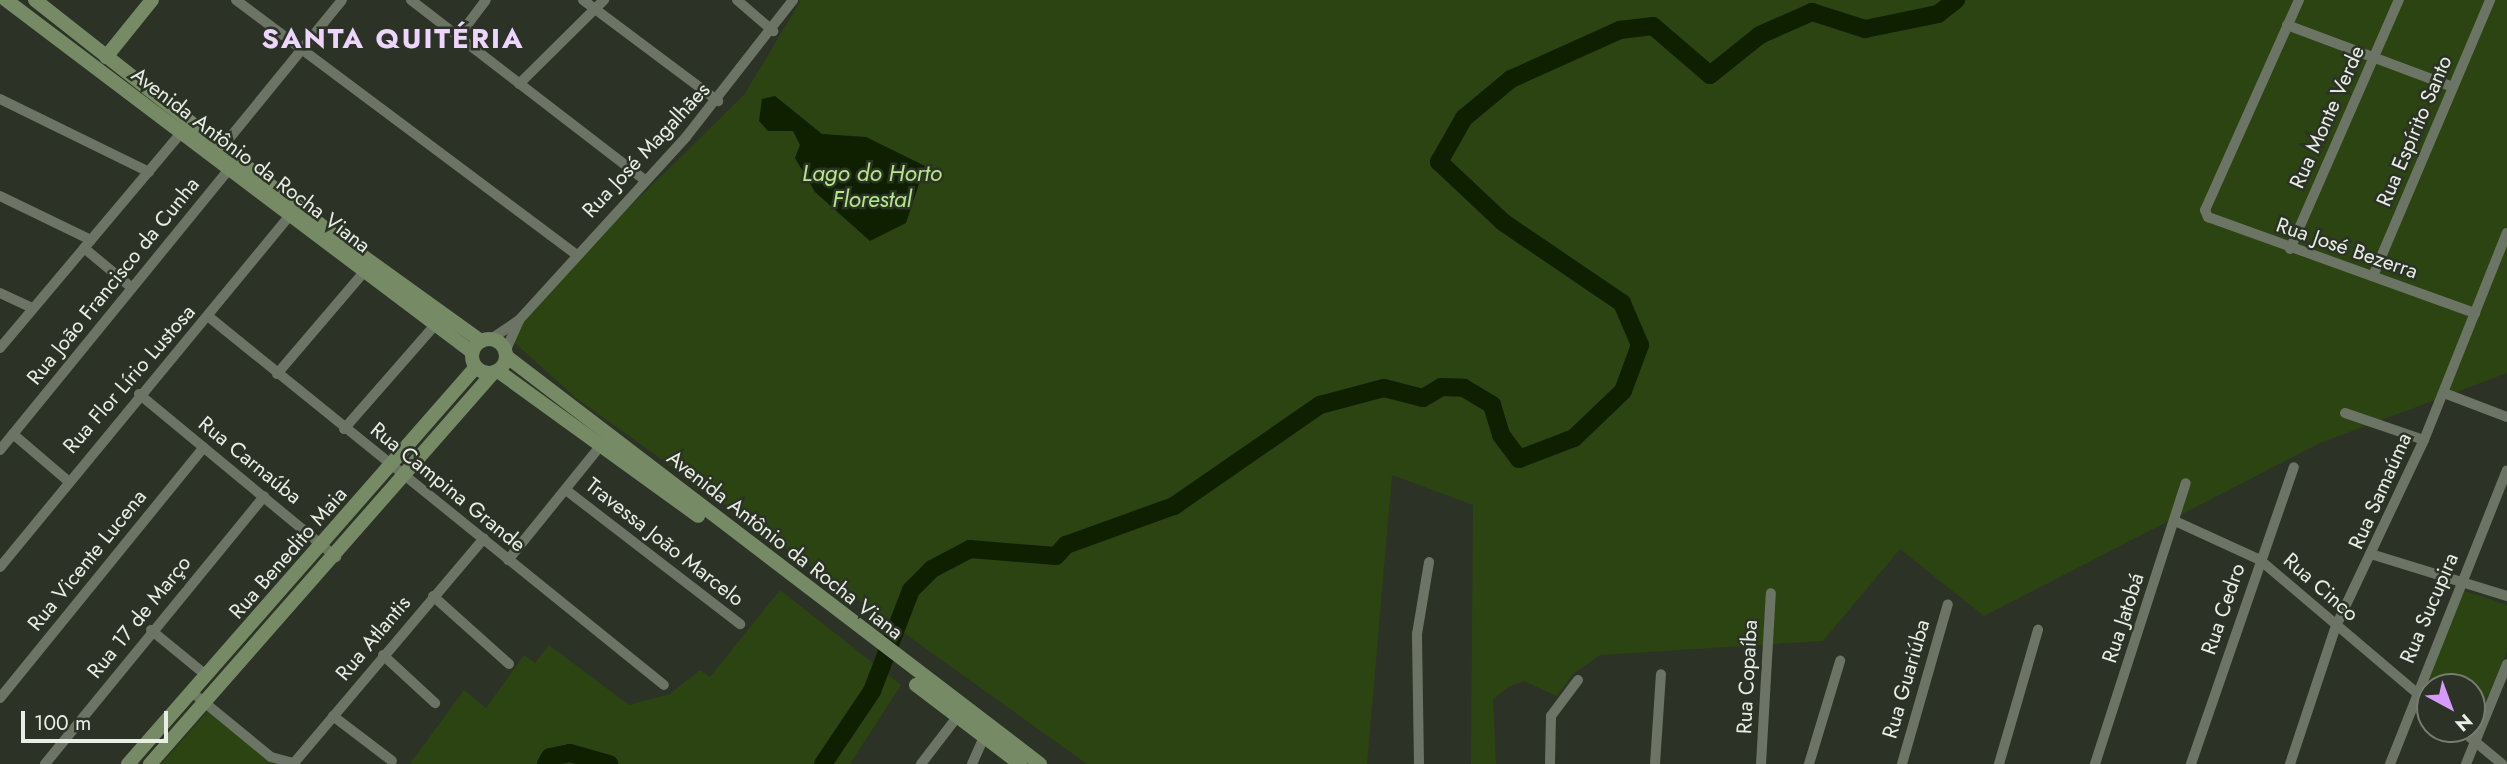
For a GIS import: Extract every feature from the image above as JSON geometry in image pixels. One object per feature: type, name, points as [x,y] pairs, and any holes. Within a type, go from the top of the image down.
[{"type":"main road","name":"Avenida Antônio da Rocha Viana","points":[[6,0],[435,325],[506,354],[829,614]]},
{"type":"main road","name":"Avenida Antônio da Rocha Viana","points":[[35,0],[481,344]]},
{"type":"main road","points":[[106,57],[152,0]]},
{"type":"main road","points":[[481,344],[475,368],[496,372]]},
{"type":"main road","name":"Rua Benedito Maia","points":[[128,764],[336,557],[496,372],[506,354]]},
{"type":"main road","name":"Rua Benedito Maia","points":[[150,764],[198,697],[207,676],[392,467],[475,368]]},
{"type":"main road","name":"Avenida Antônio da Rocha Viana","points":[[496,372],[602,444],[893,661],[1040,764]]},
{"type":"main road","name":"Avenida Antônio da Rocha Viana","points":[[893,661],[957,717],[1020,764]]},
{"type":"street","points":[[236,0],[575,254]]},
{"type":"street","points":[[223,146],[342,0]]},
{"type":"street","points":[[411,0],[645,180]]},
{"type":"street","points":[[458,37],[486,0]]},
{"type":"street","points":[[583,0],[718,101]]},
{"type":"street","points":[[519,84],[604,0]]},
{"type":"street","points":[[737,0],[774,31]]},
{"type":"street","name":"Rua José Magalhães","points":[[481,344],[519,320],[575,254],[718,101],[774,31],[793,0]]},
{"type":"street","points":[[2300,0],[2287,25],[2453,87]]},
{"type":"street","name":"Rua Monte Verde","points":[[2290,249],[2399,0]]},
{"type":"street","name":"Rua Espírito Santo","points":[[2373,276],[2490,0]]},
{"type":"street","name":"Rua José Bezerra","points":[[2287,25],[2205,210],[2208,217],[2290,249],[2475,313]]},
{"type":"street","points":[[0,99],[149,172]]},
{"type":"street","points":[[0,348],[182,132]]},
{"type":"street","name":"Rua João Francisco da Cunha","points":[[0,450],[229,169]]},
{"type":"street","points":[[0,196],[88,244],[132,288]]},
{"type":"street","name":"Rua Flor Lírio Lustosa","points":[[0,567],[139,394],[209,317],[289,217]]},
{"type":"street","name":"Rua Samaúma","points":[[2290,764],[2336,626],[2374,555],[2444,393],[2507,233]]},
{"type":"street","points":[[277,374],[364,272]]},
{"type":"street","points":[[0,293],[32,308]]},
{"type":"street","name":"Rua Campina Grande","points":[[209,317],[344,429],[484,538],[664,685]]},
{"type":"street","name":"Rua José Magalhães","points":[[506,354],[519,320]]},
{"type":"street","points":[[344,429],[435,325]]},
{"type":"street","points":[[2444,393],[2507,417]]},
{"type":"street","name":"Rua Carnaúba","points":[[139,394],[336,557]]},
{"type":"street","points":[[2345,413],[2424,440]]},
{"type":"street","points":[[13,434],[68,481]]},
{"type":"street","points":[[508,560],[602,444]]},
{"type":"street","name":"Rua Vicente Lucena","points":[[0,698],[204,447]]},
{"type":"street","name":"Rua Cedro","points":[[2190,764],[2294,467]]},
{"type":"street","name":"Rua Sucupira","points":[[2390,764],[2414,691],[2507,470]]},
{"type":"street","name":"Rua Jatobá","points":[[2098,763],[2186,483]]},
{"type":"street","name":"Travessa João Marcelo","points":[[566,490],[740,624]]},
{"type":"street","name":"Rua 17 de Março","points":[[45,764],[151,630],[264,496]]},
{"type":"street","name":"Rua Cinco","points":[[2175,521],[2260,560],[2414,691]]},
{"type":"street","name":"Rua Atlantis","points":[[294,763],[484,538]]},
{"type":"street","points":[[2374,555],[2507,596]]},
{"type":"street","points":[[1419,764],[1417,634],[1429,562]]},
{"type":"street","name":"Rua Copaíba","points":[[1760,764],[1771,593]]},
{"type":"street","points":[[433,596],[509,664]]},
{"type":"street","name":"Rua Guariúba","points":[[1902,764],[1948,604]]},
{"type":"street","points":[[1999,764],[2038,629]]},
{"type":"street","points":[[151,630],[207,676]]},
{"type":"street","points":[[383,655],[435,704]]},
{"type":"street","points":[[1809,764],[1840,661]]},
{"type":"street","points":[[2486,712],[2507,664]]},
{"type":"street","points":[[1655,764],[1661,674]]},
{"type":"street","points":[[1550,764],[1551,716],[1578,680]]},
{"type":"street","points":[[198,697],[271,757],[294,763]]},
{"type":"street","points":[[333,716],[392,761]]},
{"type":"street","points":[[921,764],[957,717]]},
{"type":"street","points":[[972,764],[984,737]]},
{"type":"street","points":[[2466,764],[2473,743]]},
{"type":"street","points":[[2478,743],[2502,764]]},
{"type":"shaded area","points":[[801,0],[2507,0],[2507,373],[2320,443],[1984,616],[1900,549],[1823,641],[1600,655],[1573,674],[1557,696],[1524,681],[1508,687],[1493,699],[1496,764],[1471,764],[1473,505],[1392,475],[1367,764],[1087,764],[576,398],[515,343],[513,332],[596,240],[744,95]]},
{"type":"shaded area","points":[[780,590],[901,685],[850,764],[410,764],[464,690],[486,708],[524,655],[535,663],[549,645],[629,705],[670,694],[700,670],[710,677]]},
{"type":"shaded area","points":[[2463,590],[2507,605],[2507,652],[2486,699],[2486,673],[2427,673]]},
{"type":"shaded area","points":[[210,709],[274,764],[161,764]]},
{"type":"water","name":"Lago do Horto Florestal","points":[[775,96],[822,134],[866,137],[925,166],[906,223],[870,241],[815,192],[795,158],[800,145],[793,131],[768,131],[759,121],[762,99]]},
{"type":"waterway","points":[[823,764],[872,691],[911,590],[932,569],[970,549],[1056,556],[1066,545],[1174,506],[1320,405],[1384,388],[1423,398],[1441,387],[1464,388],[1492,405],[1501,435],[1519,459],[1574,438],[1623,391],[1640,345],[1622,303],[1503,222],[1439,162],[1464,118],[1511,79],[1620,30],[1653,26],[1710,75],[1760,35],[1812,12],[1865,29],[1938,14],[1956,0]]},
{"type":"waterway","points":[[546,764],[550,757],[570,753],[609,764]]},
{"type":"district","name":"SANTA QUITÉRIA","points":[[393,39]]}]
